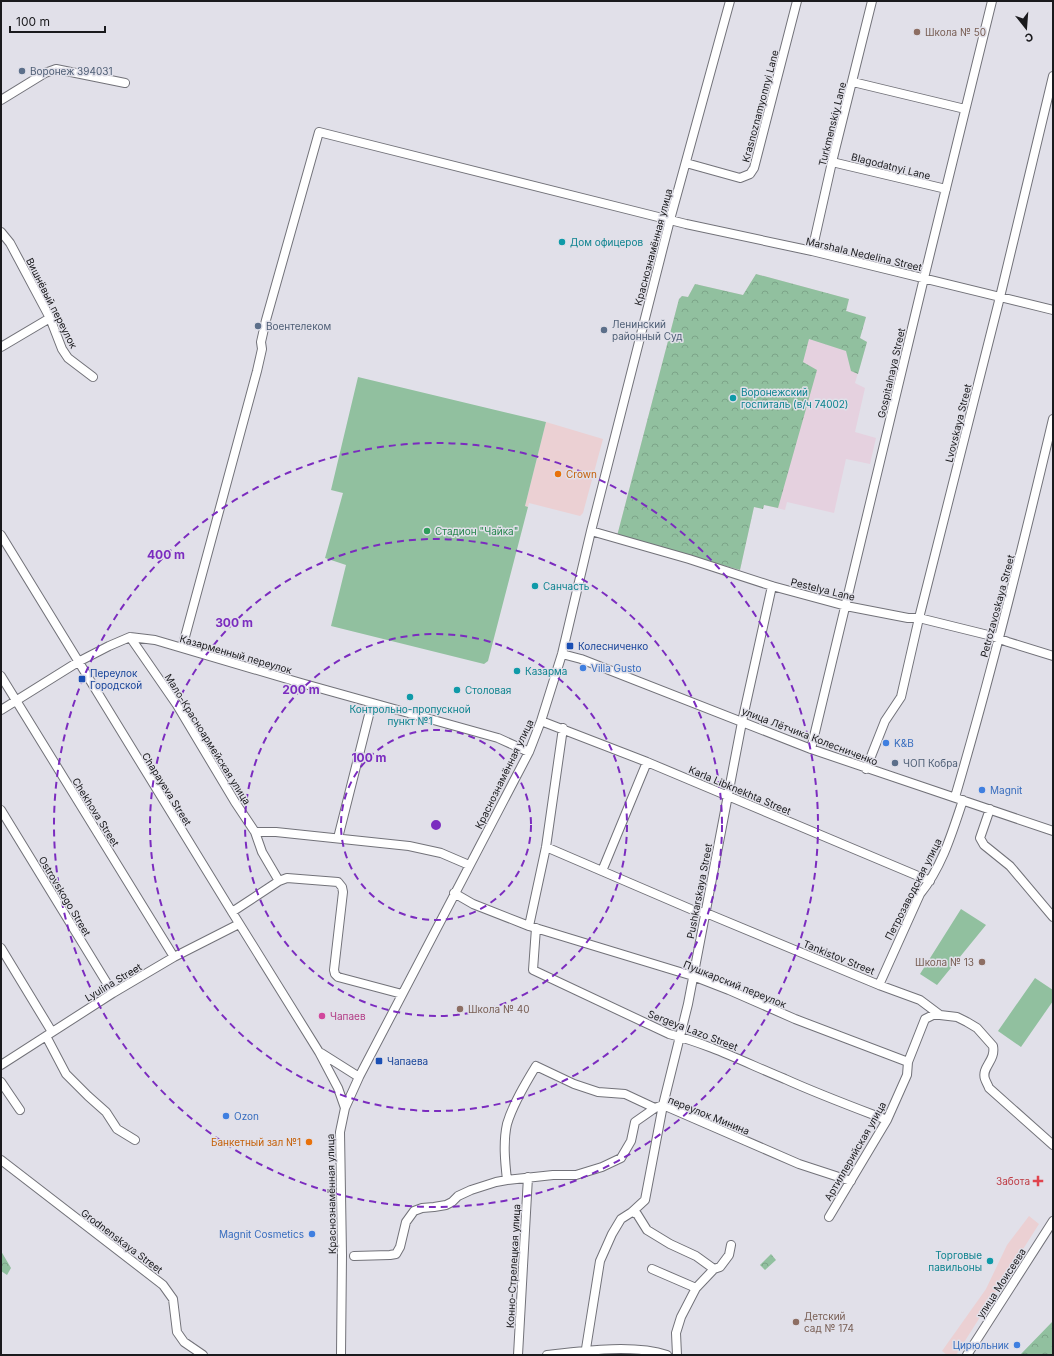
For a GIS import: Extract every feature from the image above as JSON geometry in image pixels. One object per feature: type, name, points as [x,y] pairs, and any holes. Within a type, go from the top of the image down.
[{"type":"street","name":"Краснознамённая улица","points":[[341,1355],[342,1255],[340,1132],[345,1108],[359,1077],[454,893],[529,752],[541,721],[562,654],[591,531],[670,220],[730,1]]},
{"type":"street","name":"Krasnoznamyonnyi Lane","points":[[686,162],[740,178],[750,174],[754,168],[797,1]]},
{"type":"street","name":"Turkmenskiy Lane","points":[[812,251],[832,162],[872,1]]},
{"type":"street","name":"Gospitalnaya Street","points":[[811,749],[992,1]]},
{"type":"street","points":[[1,100],[56,69],[124,83]]},
{"type":"street","name":"Lvovskaya Street","points":[[866,769],[885,722],[901,697],[919,618],[1000,297],[1053,76]]},
{"type":"street","points":[[853,82],[965,109]]},
{"type":"street","name":"Marshala Nedelina Street","points":[[182,648],[257,371],[266,320],[319,132],[670,220],[812,251],[1053,310]]},
{"type":"street","name":"Blagodatnyi Lane","points":[[832,162],[946,189]]},
{"type":"street","name":"Вишнёвый переулок","points":[[1,232],[10,243],[50,318],[62,349],[68,358],[93,377]]},
{"type":"street","points":[[1,347],[50,318]]},
{"type":"street","name":"Petrozavoskaya Street","points":[[954,797],[972,740],[1018,567],[1053,419]]},
{"type":"street","name":"Pestelya Lane","points":[[591,531],[690,559],[772,586],[846,606],[908,618],[919,618],[992,636],[1053,656]]},
{"type":"street","name":"Chapayeva Street","points":[[1,535],[319,1052],[338,1088],[345,1108]]},
{"type":"street","name":"Pushkarskaya Street","points":[[632,1212],[645,1200],[659,1107],[680,1037],[706,913],[742,722],[772,586]]},
{"type":"street","points":[[1,710],[78,662],[130,637]]},
{"type":"street","name":"Казарменный переулок","points":[[130,637],[155,640],[498,738],[529,752]]},
{"type":"street","name":"Мало-Красноармейская улица","points":[[130,637],[177,705],[235,802],[255,832],[262,852],[279,880]]},
{"type":"street","name":"улица Лётчика Колесниченко","points":[[562,654],[581,659],[866,769],[1053,831]]},
{"type":"street","name":"Chekhova Street","points":[[1,676],[174,958]]},
{"type":"street","points":[[338,838],[372,703]]},
{"type":"street","name":"Karla Libknekhta Street","points":[[541,721],[563,728],[647,762],[930,881]]},
{"type":"street","points":[[533,927],[563,728]]},
{"type":"street","points":[[602,871],[647,762]]},
{"type":"street","name":"Петрозаводская улица","points":[[879,985],[920,894],[930,881],[948,844],[963,800]]},
{"type":"street","points":[[990,809],[980,838],[984,845],[1010,866],[1053,917]]},
{"type":"street","name":"Ostrovskogo Street","points":[[1,810],[113,993]]},
{"type":"street","points":[[255,832],[276,832],[409,846],[441,853],[469,864]]},
{"type":"street","name":"Tankistov Street","points":[[546,847],[695,911],[706,913],[879,985],[920,1000],[940,1015],[957,1017],[977,1028],[993,1046],[994,1057],[985,1069],[984,1079],[989,1088],[1053,1146]]},
{"type":"street","points":[[232,912],[279,880],[287,878],[338,882],[342,887],[343,892],[334,970],[335,974],[402,994]]},
{"type":"street","name":"Пушкарский переулок","points":[[454,893],[473,904],[533,927],[693,976],[795,1019],[908,1062]]},
{"type":"street","name":"Lyulina Street","points":[[1,1065],[113,993],[174,958],[239,924]]},
{"type":"street","name":"Sergeya Lazo Street","points":[[533,927],[533,970],[669,1034],[734,1056],[784,1079],[886,1120]]},
{"type":"street","points":[[1,948],[49,1034],[66,1074],[106,1112],[117,1129],[135,1140]]},
{"type":"street","name":"Артиллерийская улица","points":[[829,1217],[886,1120],[907,1075],[908,1062],[925,1018],[940,1015]]},
{"type":"street","points":[[319,1052],[359,1077]]},
{"type":"street","name":"переулок Минина","points":[[507,1180],[505,1164],[507,1125],[518,1097],[536,1066],[574,1084],[598,1092],[625,1094],[800,1164],[851,1181]]},
{"type":"street","points":[[1,1082],[20,1110]]},
{"type":"street","points":[[354,1256],[396,1254],[400,1247],[406,1222],[414,1211],[422,1208],[434,1208],[446,1205],[471,1190],[507,1180],[576,1175],[602,1167],[621,1158],[631,1141],[635,1122],[659,1107]]},
{"type":"street","name":"Grodnenskaya Street","points":[[1,1160],[163,1285],[173,1298],[177,1332],[184,1342],[204,1355]]},
{"type":"street","name":"Конно-Стрелецкая улица","points":[[518,1355],[528,1178]]},
{"type":"street","points":[[585,1353],[600,1262],[612,1234],[622,1219],[632,1212],[637,1214],[648,1230],[670,1244],[696,1256],[714,1269]]},
{"type":"street","name":"улица Моисеева","points":[[967,1355],[1053,1221]]},
{"type":"street","points":[[677,1355],[676,1332],[681,1317],[696,1288],[714,1269],[720,1267],[729,1256],[731,1245]]},
{"type":"street","points":[[652,1269],[696,1288]]},
{"type":"street","points":[[547,1355],[638,1349],[665,1354]]},
{"type":"shaded area","points":[[756,274],[849,299],[846,311],[866,317],[860,338],[867,342],[855,383],[865,388],[855,432],[876,438],[870,464],[846,459],[834,513],[787,502],[785,510],[764,505],[763,509],[754,507],[740,570],[617,536],[679,299],[682,296],[688,297],[695,284],[743,295]]},
{"type":"shaded area","points":[[546,422],[603,439],[583,513],[580,516],[529,503],[528,507],[525,506]]},
{"type":"shaded area","points":[[1029,1216],[1039,1224],[956,1355],[947,1355],[942,1351],[986,1289],[1007,1245]]},
{"type":"green space","points":[[756,274],[849,299],[846,311],[866,317],[860,338],[867,342],[858,374],[851,371],[846,351],[809,339],[803,362],[817,370],[778,508],[764,505],[763,509],[754,507],[740,570],[617,536],[679,299],[682,296],[688,297],[695,284],[743,295]]},
{"type":"green space","name":"Стадион \"Чайка\"","points":[[358,377],[546,422],[525,506],[528,507],[488,661],[484,664],[331,626],[346,565],[325,558],[343,493],[331,490]]},
{"type":"green space","points":[[961,909],[986,925],[937,985],[920,974]]},
{"type":"green space","points":[[1035,978],[1053,990],[1053,1001],[1021,1047],[998,1031]]},
{"type":"green space","points":[[1,1251],[11,1268],[7,1275],[1,1271]]},
{"type":"green space","points":[[771,1254],[776,1260],[765,1270],[760,1265]]},
{"type":"green space","points":[[1053,1321],[1053,1355],[1020,1355]]},
{"type":"place","name":"Школа № 50","points":[[917,32]]},
{"type":"place","name":"Воронеж 394031","points":[[22,71]]},
{"type":"place","name":"Дом офицеров","points":[[562,242]]},
{"type":"place","name":"Воентелеком","points":[[258,326]]},
{"type":"place","name":"Ленинский районный Суд","points":[[604,330]]},
{"type":"place","name":"Воронежский госпиталь (в/ч 74002)","points":[[733,398]]},
{"type":"place","name":"Crown","points":[[558,474]]},
{"type":"place","name":"Стадион \"Чайка\"","points":[[427,531]]},
{"type":"place","name":"Санчасть","points":[[535,586]]},
{"type":"place","name":"Колесниченко","points":[[570,646]]},
{"type":"place","name":"Villa Gusto","points":[[583,668]]},
{"type":"place","name":"Казарма","points":[[517,671]]},
{"type":"place","name":"Переулок Городской","points":[[82,679]]},
{"type":"place","name":"Столовая","points":[[457,690]]},
{"type":"place","name":"Контрольно-пропускной пункт №1","points":[[410,697]]},
{"type":"place","name":"K&B","points":[[886,743]]},
{"type":"place","name":"ЧОП Кобра","points":[[895,763]]},
{"type":"place","name":"Magnit","points":[[982,790]]},
{"type":"place","name":"Школа № 13","points":[[982,962]]},
{"type":"place","name":"Школа № 40","points":[[460,1009]]},
{"type":"place","name":"Чапаев","points":[[322,1016]]},
{"type":"place","name":"Чапаева","points":[[379,1061]]},
{"type":"place","name":"Ozon","points":[[226,1116]]},
{"type":"place","name":"Банкетный зал №1","points":[[309,1142]]},
{"type":"place","name":"Забота","points":[[1038,1181]]},
{"type":"place","name":"Magnit Cosmetics","points":[[312,1234]]},
{"type":"place","name":"Торговые павильоны","points":[[990,1261]]},
{"type":"place","name":"Детский сад № 174","points":[[796,1322]]},
{"type":"place","name":"Цирюльник","points":[[1017,1345]]}]
